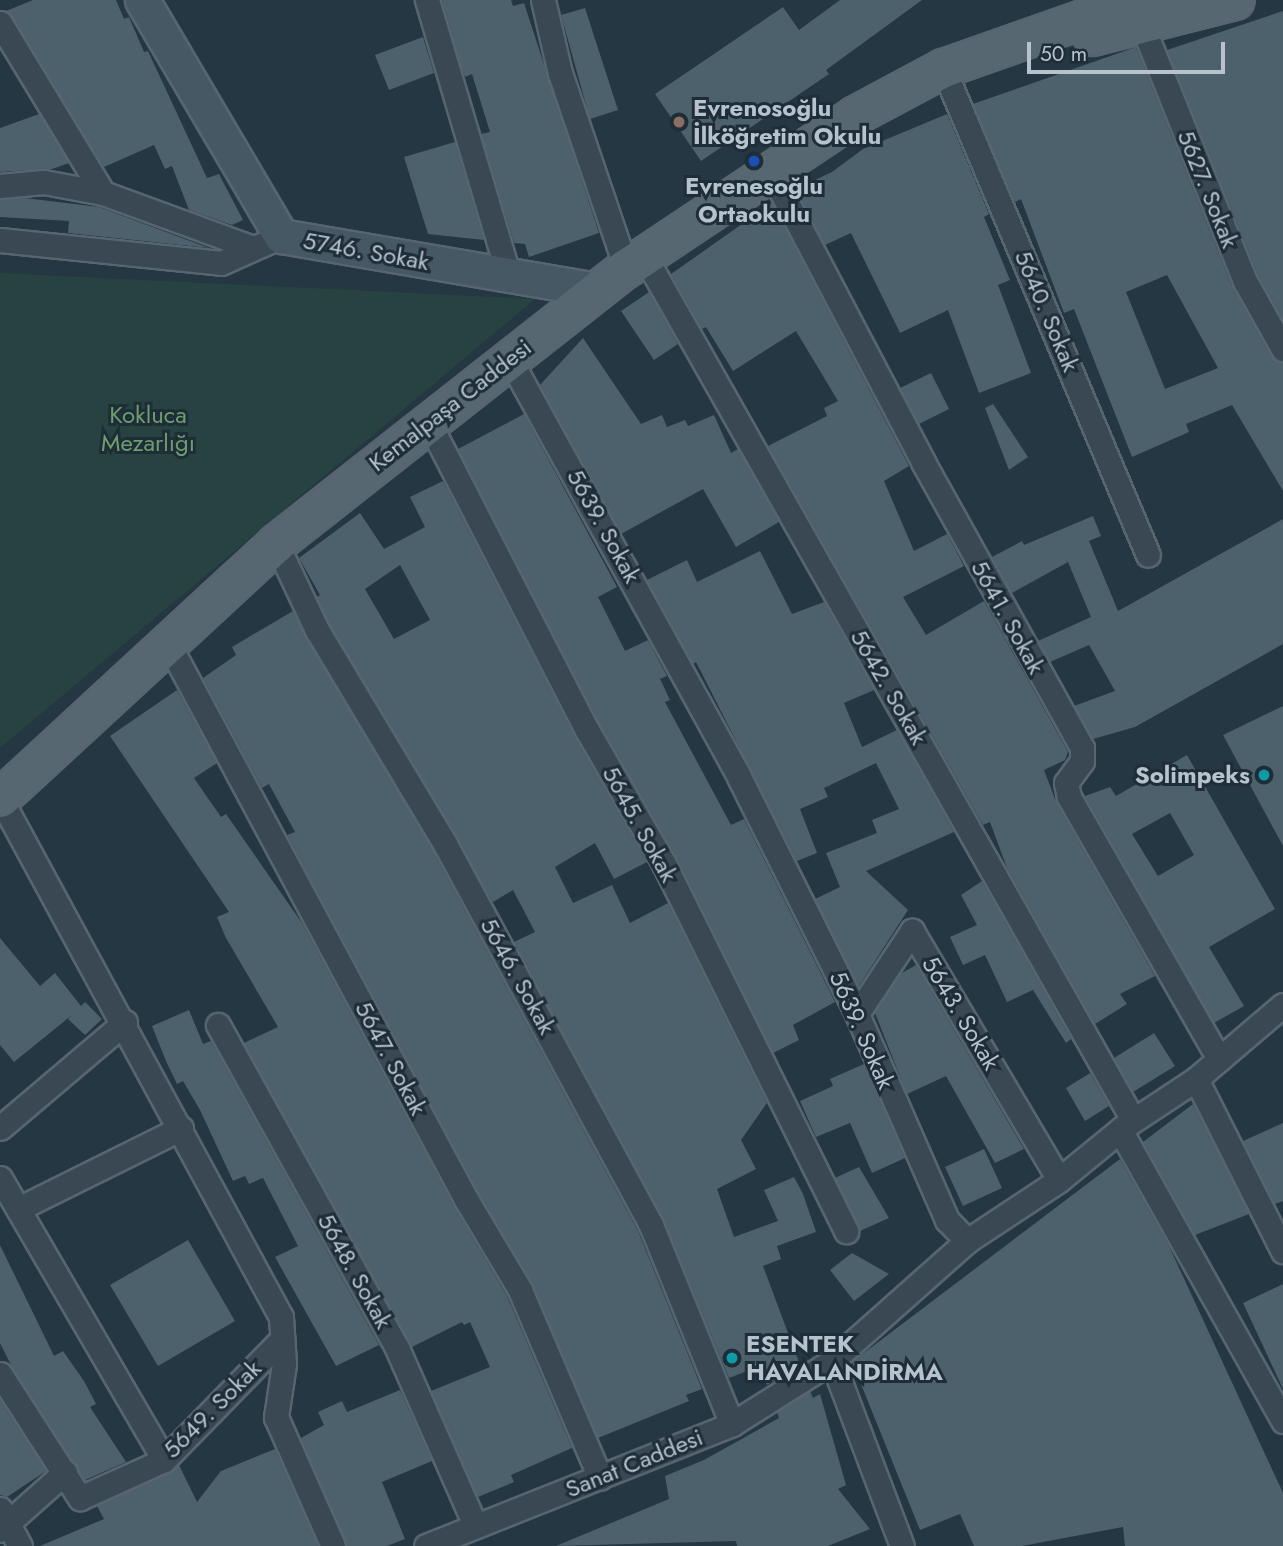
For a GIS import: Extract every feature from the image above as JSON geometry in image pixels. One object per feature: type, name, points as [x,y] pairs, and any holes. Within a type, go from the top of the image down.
[{"type":"main road","name":"Kemalpaşa Caddesi","points":[[0,798],[276,543],[428,421],[635,262],[855,115],[943,68],[1139,13],[1235,0]]},
{"type":"street","name":"5746. Sokak","points":[[142,0],[267,242],[597,290]]},
{"type":"street","points":[[427,0],[509,276]]},
{"type":"street","name":"5642. Sokak","points":[[543,0],[561,73],[635,262],[1126,1124]]},
{"type":"street","name":"5627. Sokak","points":[[1139,13],[1245,281],[1283,349]]},
{"type":"street","points":[[0,23],[103,193]]},
{"type":"street","name":"5640. Sokak","points":[[943,68],[1148,555]]},
{"type":"street","name":"5641. Sokak","points":[[770,170],[923,462],[1082,748],[1082,761],[1066,783],[1069,797],[1219,1059]]},
{"type":"street","points":[[0,186],[44,182],[103,193],[267,242]]},
{"type":"street","points":[[0,240],[221,262],[267,242]]},
{"type":"street","name":"5639. Sokak","points":[[509,358],[739,777],[857,1014],[947,1220],[967,1241]]},
{"type":"street","name":"5645. Sokak","points":[[428,421],[587,730],[664,864],[846,1231]]},
{"type":"street","name":"5646. Sokak","points":[[276,543],[317,630],[445,844],[651,1225],[732,1424]]},
{"type":"street","name":"5647. Sokak","points":[[168,643],[461,1189],[520,1290],[600,1478]]},
{"type":"street","points":[[0,798],[125,1022],[281,1317],[276,1417],[333,1546]]},
{"type":"street","name":"5643. Sokak","points":[[857,1014],[912,932],[1059,1180]]},
{"type":"street","points":[[967,1241],[1059,1180],[1126,1124],[1196,1079],[1283,1005]]},
{"type":"street","points":[[0,1128],[125,1022]]},
{"type":"street","name":"5648. Sokak","points":[[218,1025],[397,1348],[475,1525]]},
{"type":"street","points":[[1196,1079],[1283,1251]]},
{"type":"street","points":[[1126,1124],[1283,1422]]},
{"type":"street","points":[[18,1209],[181,1128]]},
{"type":"street","points":[[0,1178],[164,1460]]},
{"type":"street","name":"Sanat Caddesi","points":[[426,1546],[732,1424],[832,1361],[967,1241]]},
{"type":"street","name":"5649. Sokak","points":[[0,1374],[80,1498],[164,1460],[282,1339]]},
{"type":"street","points":[[832,1361],[902,1546]]},
{"type":"street","points":[[20,1546],[3,1520],[65,1472]]},
{"type":"green space","name":"Kokluca Mezarlığı","points":[[0,273],[535,299],[0,748]]},
{"type":"building","points":[[33,0],[116,0],[124,19],[129,17],[144,52],[148,51],[207,178],[219,174],[243,220],[232,225],[189,210],[172,166],[165,169],[154,145],[104,167],[6,11]]},
{"type":"building","points":[[442,0],[511,0],[513,6],[524,3],[599,233],[529,257],[525,244],[514,243],[481,134],[490,132],[472,74],[465,77]]},
{"type":"building","points":[[840,0],[922,0],[826,70],[829,74],[701,161],[655,94],[783,7],[799,30]]},
{"type":"building","points":[[585,8],[618,110],[590,119],[561,15]]},
{"type":"building","points":[[1283,11],[1283,320],[1258,275],[1167,50]]},
{"type":"building","points":[[423,37],[434,73],[389,90],[375,55]]},
{"type":"building","points":[[1136,47],[1232,286],[1271,356],[1283,363],[1283,491],[1232,405],[1186,424],[1189,432],[1132,457],[1074,309],[1064,313],[1021,199],[1015,202],[973,104]],"holes":[[[1167,275],[1218,368],[1165,389],[1126,292]]]},
{"type":"building","points":[[39,114],[69,163],[52,169],[0,172],[0,128]]},
{"type":"building","points":[[947,114],[989,214],[984,217],[1010,280],[998,285],[1031,373],[979,393],[948,310],[900,333],[851,233],[825,245],[796,189],[832,172],[863,149]]},
{"type":"building","points":[[455,142],[484,240],[428,234],[404,157]]},
{"type":"building","points":[[25,198],[99,207],[209,248],[68,233],[69,221],[0,217],[0,200]]},
{"type":"building","points":[[772,203],[909,466],[884,481],[914,551],[947,534],[964,566],[903,597],[926,635],[984,601],[1068,752],[1065,760],[1044,770],[1057,804],[1155,976],[1120,994],[1127,1004],[1095,1024],[1007,868],[990,822],[983,825],[768,446],[827,416],[824,408],[838,401],[796,331],[733,371],[706,327],[702,329],[671,274]]},
{"type":"building","points":[[649,292],[678,344],[654,360],[621,311]]},
{"type":"building","points":[[583,338],[641,424],[662,415],[667,427],[685,420],[688,426],[714,415],[731,453],[738,449],[779,522],[736,547],[703,489],[621,534],[540,385]]},
{"type":"building","points":[[931,373],[949,409],[919,424],[900,388]]},
{"type":"building","points":[[993,404],[1028,457],[1009,470],[985,408]]},
{"type":"building","points":[[524,414],[617,587],[598,597],[625,651],[648,640],[667,676],[660,679],[670,700],[665,702],[731,825],[744,819],[835,1002],[793,1025],[799,1040],[773,1053],[677,858],[599,723],[458,449]]},
{"type":"building","points":[[443,481],[575,737],[647,862],[614,879],[595,843],[555,867],[573,903],[612,885],[630,923],[668,903],[767,1103],[741,1140],[756,1169],[717,1189],[734,1237],[778,1221],[764,1190],[794,1177],[816,1232],[777,1246],[781,1259],[763,1266],[800,1365],[767,1385],[760,1366],[729,1378],[663,1218],[514,942],[535,932],[513,890],[493,902],[329,623],[317,597],[320,595],[299,558],[360,513],[384,549],[425,527],[410,497]],"holes":[[[400,565],[430,620],[394,639],[365,589]]]},
{"type":"building","points":[[1093,516],[1101,536],[1089,541],[1118,611],[1283,519],[1283,644],[1135,727],[1093,739],[1074,706],[1115,691],[1089,645],[1050,662],[1038,641],[1091,617],[1068,562],[1012,593],[992,557],[1022,541],[1024,545]]},
{"type":"building","points":[[760,551],[792,614],[824,602],[874,690],[844,703],[862,747],[897,730],[954,832],[866,871],[908,910],[859,986],[815,899],[840,887],[826,853],[877,833],[872,820],[899,809],[876,763],[824,788],[828,797],[800,809],[817,853],[797,861],[696,662],[693,664],[647,580],[687,560],[697,582]]},
{"type":"building","points":[[293,611],[433,851],[638,1231],[702,1389],[686,1395],[689,1401],[598,1438],[532,1283],[479,1194],[287,835],[295,832],[269,784],[262,788],[203,678],[236,655],[232,647]]},
{"type":"building","points":[[177,690],[217,763],[194,778],[221,817],[226,814],[302,923],[455,1208],[507,1296],[572,1448],[511,1475],[514,1482],[478,1497],[431,1391],[490,1367],[470,1322],[464,1325],[462,1322],[412,1347],[244,1043],[278,1027],[226,938],[217,917],[229,912],[110,736]]},
{"type":"building","name":"Solimpeks","points":[[1283,706],[1283,846],[1223,735]]},
{"type":"building","points":[[1187,755],[1275,909],[1209,947],[1244,1006],[1214,1023],[1085,796],[1110,787],[1116,796]],"holes":[[[1170,813],[1194,855],[1158,876],[1132,834]]]},
{"type":"building","points":[[982,881],[1071,1039],[1066,1043],[1033,990],[1007,1002],[985,955],[963,965],[950,937],[977,925],[961,895]]},
{"type":"building","points":[[0,938],[40,986],[55,973],[81,1006],[85,1002],[102,1019],[85,1035],[68,1019],[72,1015],[14,1062],[0,1045]]},
{"type":"building","points":[[916,965],[1024,1149],[995,1163],[946,1076],[907,1094],[875,1013],[900,974]]},
{"type":"building","points":[[189,1010],[203,1044],[211,1041],[379,1345],[336,1366],[275,1257],[298,1246],[263,1178],[249,1184],[245,1176],[233,1181],[200,1110],[183,1081],[177,1084],[166,1061],[152,1026]]},
{"type":"building","points":[[1154,1033],[1175,1066],[1133,1092],[1114,1058]]},
{"type":"building","points":[[864,1064],[905,1158],[872,1173],[850,1123],[816,1137],[800,1101],[833,1086],[830,1079]]},
{"type":"building","points":[[1090,1073],[1109,1106],[1085,1121],[1066,1088]]},
{"type":"building","points":[[1193,1104],[1249,1214],[1195,1235],[1143,1142]]},
{"type":"building","points":[[1283,1123],[1283,1201],[1275,1204],[1243,1141]]},
{"type":"building","points":[[984,1149],[1002,1188],[963,1206],[945,1167]]},
{"type":"building","points":[[1120,1159],[1169,1246],[1283,1493],[1283,1546],[1125,1546],[1123,1527],[1022,1546],[974,1546],[960,1514],[920,1530],[852,1362]]},
{"type":"building","points":[[859,1167],[889,1218],[860,1231],[835,1178]]},
{"type":"building","points":[[188,1240],[235,1321],[158,1366],[110,1285]]},
{"type":"building","points":[[0,1245],[54,1356],[63,1351],[84,1381],[96,1404],[90,1407],[126,1462],[85,1480],[13,1369],[0,1343]]},
{"type":"building","points":[[852,1253],[889,1274],[854,1301],[830,1270]]},
{"type":"building","points":[[1283,1284],[1283,1389],[1243,1303]]},
{"type":"building","points":[[400,1390],[432,1461],[382,1482],[405,1539],[387,1546],[347,1546],[301,1438],[324,1425],[318,1412],[342,1401],[347,1412]]},
{"type":"building","points":[[810,1391],[813,1398],[820,1394],[846,1485],[838,1489],[870,1529],[828,1546],[737,1546],[736,1541],[556,1546],[669,1499],[665,1476],[704,1460],[779,1418],[777,1412]]},
{"type":"building","points":[[0,1400],[46,1471],[7,1497],[0,1495]]},
{"type":"building","points":[[275,1449],[318,1546],[40,1546],[104,1519],[97,1506],[179,1465],[197,1502],[221,1471]]},
{"type":"place","name":"Evrenosoğlu İlköğretim Okulu","points":[[679,122]]},
{"type":"place","name":"Evrenesoğlu Ortaokulu","points":[[754,161]]},
{"type":"place","name":"Solimpeks","points":[[1264,775]]},
{"type":"place","name":"ESENTEK HAVALANDİRMA","points":[[732,1358]]}]
